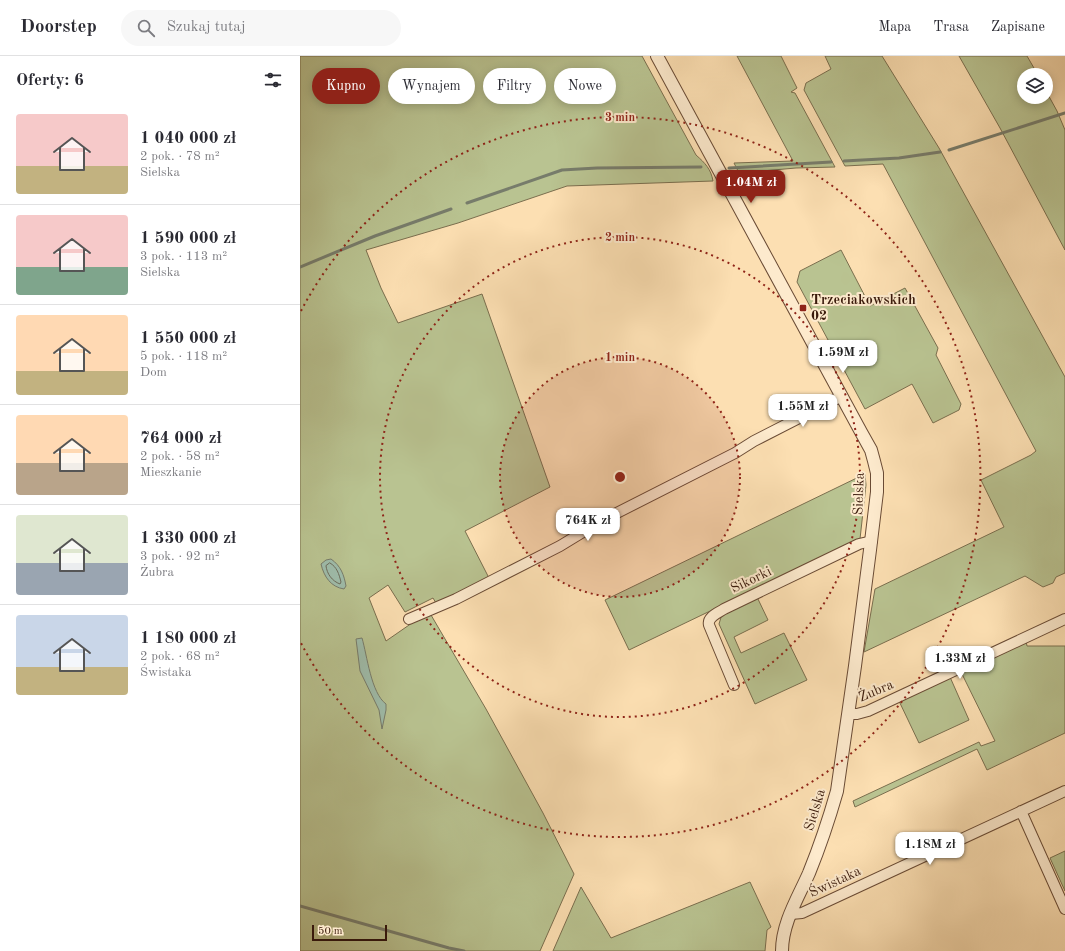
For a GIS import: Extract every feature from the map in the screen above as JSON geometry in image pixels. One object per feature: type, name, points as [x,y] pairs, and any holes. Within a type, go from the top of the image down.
[{"type":"street","name":"Sielska","points":[[657,56],[871,450],[876,467],[876,492],[872,541],[840,775],[832,810],[810,872],[784,931],[782,951]]},
{"type":"street","points":[[410,619],[456,599],[560,546],[601,520],[734,453],[754,441],[842,396]]},
{"type":"street","name":"Sikorki","points":[[734,685],[709,625],[708,622],[710,619],[724,609],[851,547],[863,542],[872,541]]},
{"type":"street","name":"Żubra","points":[[848,714],[857,714],[868,711],[1065,619]]},
{"type":"street","name":"Świstaka","points":[[791,914],[802,913],[1065,791]]},
{"type":"street","points":[[1021,811],[1065,909]]},
{"type":"green space","points":[[300,56],[642,56],[696,155],[707,166],[711,173],[713,181],[567,186],[458,223],[366,250],[381,288],[398,323],[482,294],[550,487],[465,531],[489,578],[436,603],[433,598],[405,612],[388,585],[369,598],[386,641],[412,623],[431,615],[486,709],[543,813],[574,874],[540,951],[300,951]]},
{"type":"green space","points":[[737,56],[781,56],[797,88],[791,92],[795,93],[835,167],[796,168],[739,173],[734,163],[793,161]]},
{"type":"green space","points":[[825,56],[882,56],[939,148],[1065,377],[1065,573],[1056,577],[1053,583],[1043,587],[1025,576],[864,652],[875,589],[1004,527],[981,480],[1031,455],[1036,451],[883,164],[845,166],[804,90],[806,83],[831,69]]},
{"type":"green space","points":[[959,56],[1027,56],[1034,68],[1017,68],[1017,104],[1053,104],[1065,130],[1065,250],[1000,128]]},
{"type":"green space","points":[[841,250],[870,306],[905,288],[938,348],[936,355],[961,404],[959,410],[933,423],[912,384],[865,409],[797,282],[800,271]]},
{"type":"green space","points":[[865,474],[866,485],[860,539],[629,650],[605,600]]},
{"type":"green space","points":[[757,597],[768,620],[734,637],[741,653],[784,633],[807,680],[755,704],[719,624],[722,614]]},
{"type":"green space","points":[[1026,641],[1027,646],[1065,646],[1065,733],[987,770],[977,749],[855,807],[853,801],[979,742],[981,746],[995,741],[961,672]]},
{"type":"green space","points":[[950,677],[969,720],[919,743],[899,701]]},
{"type":"green space","points":[[1065,851],[1065,891],[1050,858]]},
{"type":"green space","points":[[750,882],[771,927],[767,930],[765,951],[553,951],[581,887],[611,938]]},
{"type":"water","points":[[331,559],[340,568],[343,574],[346,586],[344,589],[332,584],[324,573],[321,564],[326,560]]},
{"type":"water","points":[[362,638],[373,683],[381,699],[386,704],[382,729],[379,710],[360,671],[356,639]]},
{"type":"waterway","points":[[949,150],[1065,113]]},
{"type":"waterway","points":[[844,161],[899,158],[940,152]]},
{"type":"waterway","points":[[729,168],[831,162]]},
{"type":"waterway","points":[[467,203],[562,170],[597,168],[701,167]]},
{"type":"waterway","points":[[300,267],[375,236],[451,209]]},
{"type":"waterway","points":[[300,906],[464,951]]},
{"type":"place","name":"Trzeciakowskich 02","points":[[803,308]]}]
